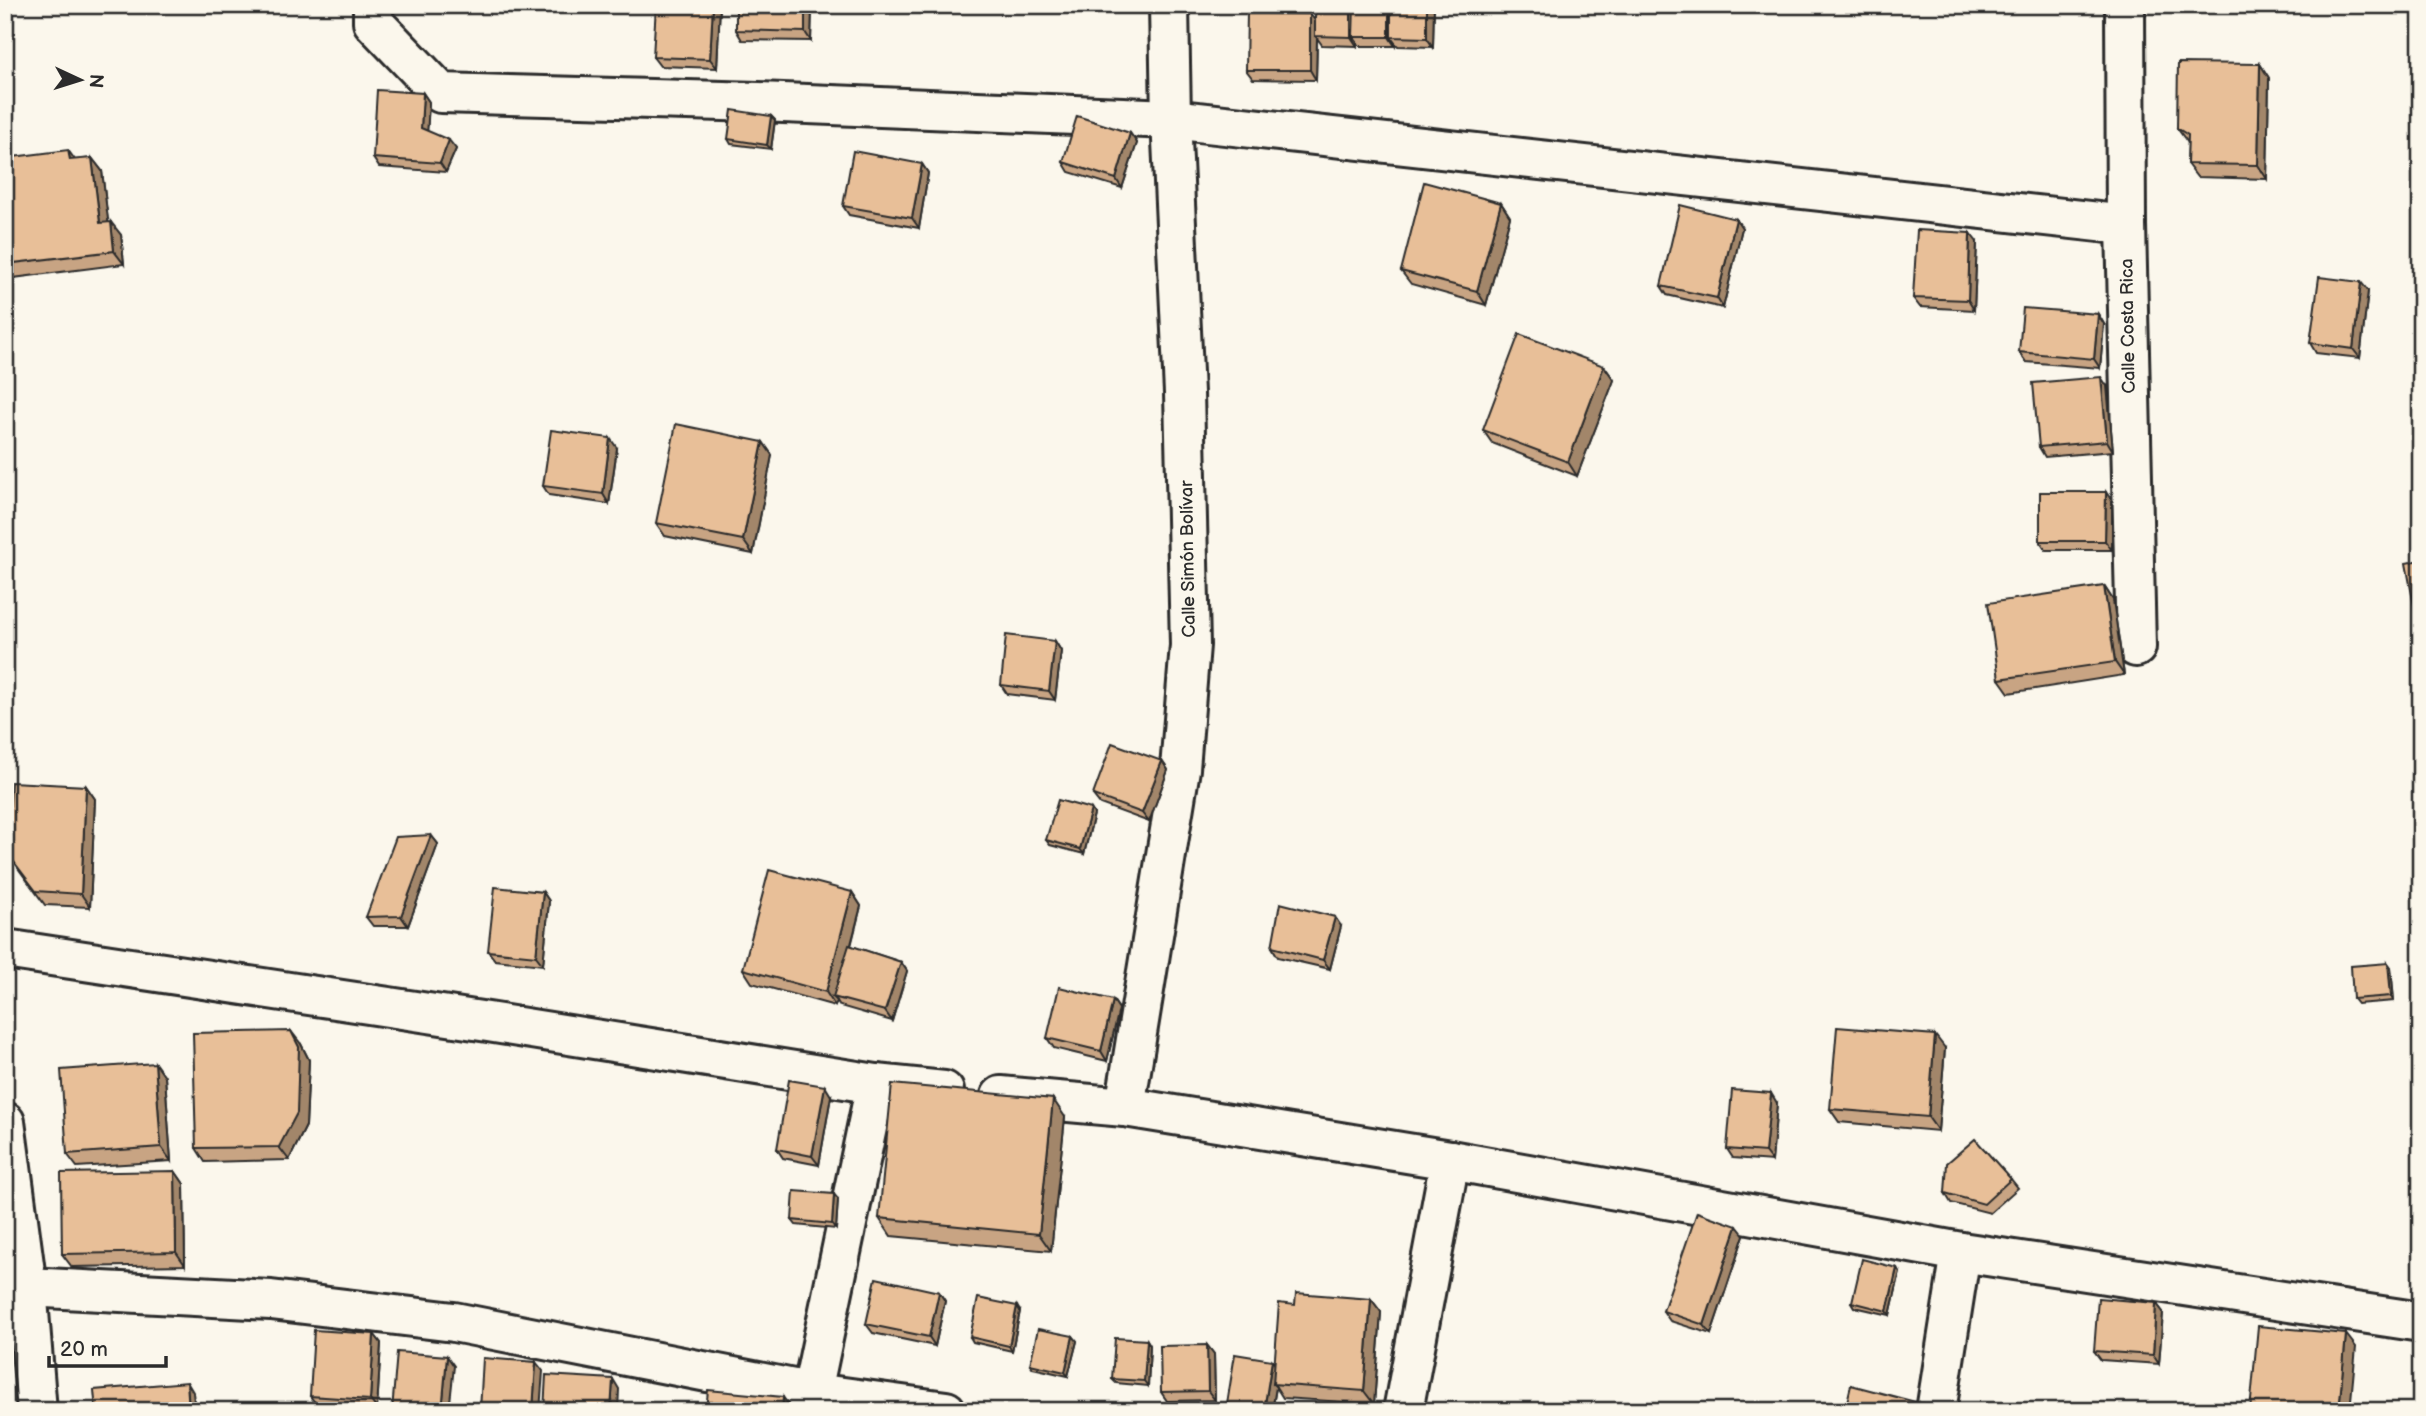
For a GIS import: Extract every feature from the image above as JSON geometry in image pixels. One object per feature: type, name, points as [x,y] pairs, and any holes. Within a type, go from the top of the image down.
[{"type":"street","points":[[373,5],[373,22],[441,93],[759,102],[1171,120],[2126,225]]},
{"type":"street","name":"Calle Simón Bolívar","points":[[1125,1107],[1180,769],[1189,645],[1184,393],[1171,120],[1169,5]]},
{"type":"street","name":"Calle Costa Rica","points":[[2125,5],[2126,225],[2136,647]]},
{"type":"street","points":[[5,949],[876,1084],[1125,1107],[1450,1160],[1961,1252],[2421,1322]]},
{"type":"street","points":[[811,1402],[876,1084]]},
{"type":"street","points":[[5,1122],[27,1287],[37,1411]]},
{"type":"street","points":[[1403,1411],[1450,1160]]},
{"type":"street","points":[[1936,1411],[1961,1252]]},
{"type":"street","points":[[27,1287],[271,1300],[454,1322],[811,1402],[946,1411]]},
{"type":"building","points":[[656,5],[713,5],[710,59],[653,57]]},
{"type":"building","points":[[736,5],[805,5],[805,32],[736,30]]},
{"type":"building","points":[[1315,5],[1351,5],[1351,37],[1315,36]]},
{"type":"building","points":[[1354,5],[1389,5],[1389,37],[1353,37]]},
{"type":"building","points":[[1391,5],[1427,5],[1427,38],[1391,37]]},
{"type":"building","points":[[1247,13],[1310,14],[1310,70],[1246,70]]},
{"type":"building","points":[[2178,63],[2260,64],[2258,165],[2187,164],[2188,135],[2177,128]]},
{"type":"building","points":[[377,90],[423,93],[421,128],[449,140],[440,163],[373,158]]},
{"type":"building","points":[[732,110],[771,116],[767,145],[728,139]]},
{"type":"building","points":[[1077,116],[1130,133],[1116,179],[1063,162]]},
{"type":"building","points":[[68,150],[70,160],[92,158],[100,223],[111,222],[114,251],[5,264],[5,158]]},
{"type":"building","points":[[853,151],[922,164],[912,218],[843,206]]},
{"type":"building","points":[[1424,182],[1501,203],[1477,291],[1401,271]]},
{"type":"building","points":[[1680,205],[1736,219],[1717,298],[1661,286]]},
{"type":"building","points":[[1917,230],[1970,233],[1968,300],[1913,298]]},
{"type":"building","points":[[2319,277],[2361,282],[2353,349],[2310,343]]},
{"type":"building","points":[[2023,308],[2098,314],[2094,359],[2019,352]]},
{"type":"building","points":[[1519,334],[1604,366],[1568,462],[1483,430]]},
{"type":"building","points":[[2101,377],[2107,441],[2039,447],[2033,383]]},
{"type":"building","points":[[676,424],[763,442],[743,540],[656,523]]},
{"type":"building","points":[[551,430],[610,438],[603,494],[543,486]]},
{"type":"building","points":[[2040,492],[2106,492],[2105,541],[2040,541]]},
{"type":"building","points":[[2421,560],[2421,610],[2415,611],[2406,563]]},
{"type":"building","points":[[2104,586],[2115,662],[1999,679],[1988,603]]},
{"type":"building","points":[[1006,635],[1055,641],[1049,691],[1001,685]]},
{"type":"building","points":[[1112,743],[1162,761],[1142,813],[1093,795]]},
{"type":"building","points":[[11,782],[86,786],[81,894],[36,891],[8,854]]},
{"type":"building","points":[[1058,800],[1091,809],[1080,849],[1046,840]]},
{"type":"building","points":[[431,835],[401,916],[366,917],[396,837]]},
{"type":"building","points":[[769,870],[852,892],[826,992],[743,969]]},
{"type":"building","points":[[495,887],[543,892],[536,956],[488,951]]},
{"type":"building","points":[[1280,903],[1335,917],[1323,960],[1272,947]]},
{"type":"building","points":[[849,945],[901,962],[885,1011],[833,997]]},
{"type":"building","points":[[2388,963],[2391,996],[2353,999],[2351,966]]},
{"type":"building","points":[[1059,987],[1113,1000],[1101,1051],[1047,1038]]},
{"type":"building","points":[[1837,1027],[1935,1035],[1928,1117],[1830,1109]]},
{"type":"building","points":[[291,1031],[299,1047],[297,1113],[279,1147],[196,1148],[193,1033]]},
{"type":"building","points":[[155,1063],[161,1147],[67,1154],[61,1070]]},
{"type":"building","points":[[789,1080],[825,1086],[812,1156],[777,1149]]},
{"type":"building","points":[[892,1084],[1053,1099],[1039,1234],[879,1218]]},
{"type":"building","points":[[1732,1090],[1771,1093],[1765,1152],[1727,1149]]},
{"type":"building","points":[[1975,1139],[2011,1179],[1984,1204],[1945,1193],[1947,1163]]},
{"type":"building","points":[[175,1171],[176,1252],[62,1254],[61,1173]]},
{"type":"building","points":[[794,1191],[834,1194],[832,1224],[792,1220]]},
{"type":"building","points":[[1697,1212],[1737,1226],[1704,1325],[1663,1311]]},
{"type":"building","points":[[1862,1259],[1897,1268],[1887,1311],[1852,1302]]},
{"type":"building","points":[[876,1278],[939,1292],[929,1337],[866,1324]]},
{"type":"building","points":[[1296,1293],[1371,1299],[1364,1391],[1273,1384],[1279,1303],[1295,1305]]},
{"type":"building","points":[[978,1298],[1017,1306],[1009,1346],[970,1337]]},
{"type":"building","points":[[2098,1298],[2156,1303],[2153,1355],[2094,1351]]},
{"type":"building","points":[[2258,1326],[2346,1334],[2339,1411],[2250,1411]]},
{"type":"building","points":[[1038,1329],[1073,1336],[1065,1372],[1030,1364]]},
{"type":"building","points":[[314,1330],[374,1334],[370,1400],[310,1396]]},
{"type":"building","points":[[1115,1338],[1147,1340],[1144,1381],[1112,1379]]},
{"type":"building","points":[[1207,1345],[1208,1391],[1161,1392],[1160,1346]]},
{"type":"building","points":[[397,1352],[447,1356],[442,1411],[392,1411]]},
{"type":"building","points":[[1235,1354],[1272,1360],[1264,1410],[1227,1404]]},
{"type":"building","points":[[483,1358],[536,1362],[533,1411],[480,1411]]},
{"type":"building","points":[[546,1375],[613,1379],[611,1411],[544,1411]]},
{"type":"building","points":[[187,1382],[189,1411],[96,1411],[94,1390]]},
{"type":"building","points":[[1851,1385],[1923,1404],[1922,1411],[1845,1411]]},
{"type":"building","points":[[708,1390],[783,1397],[782,1411],[706,1411]]}]
